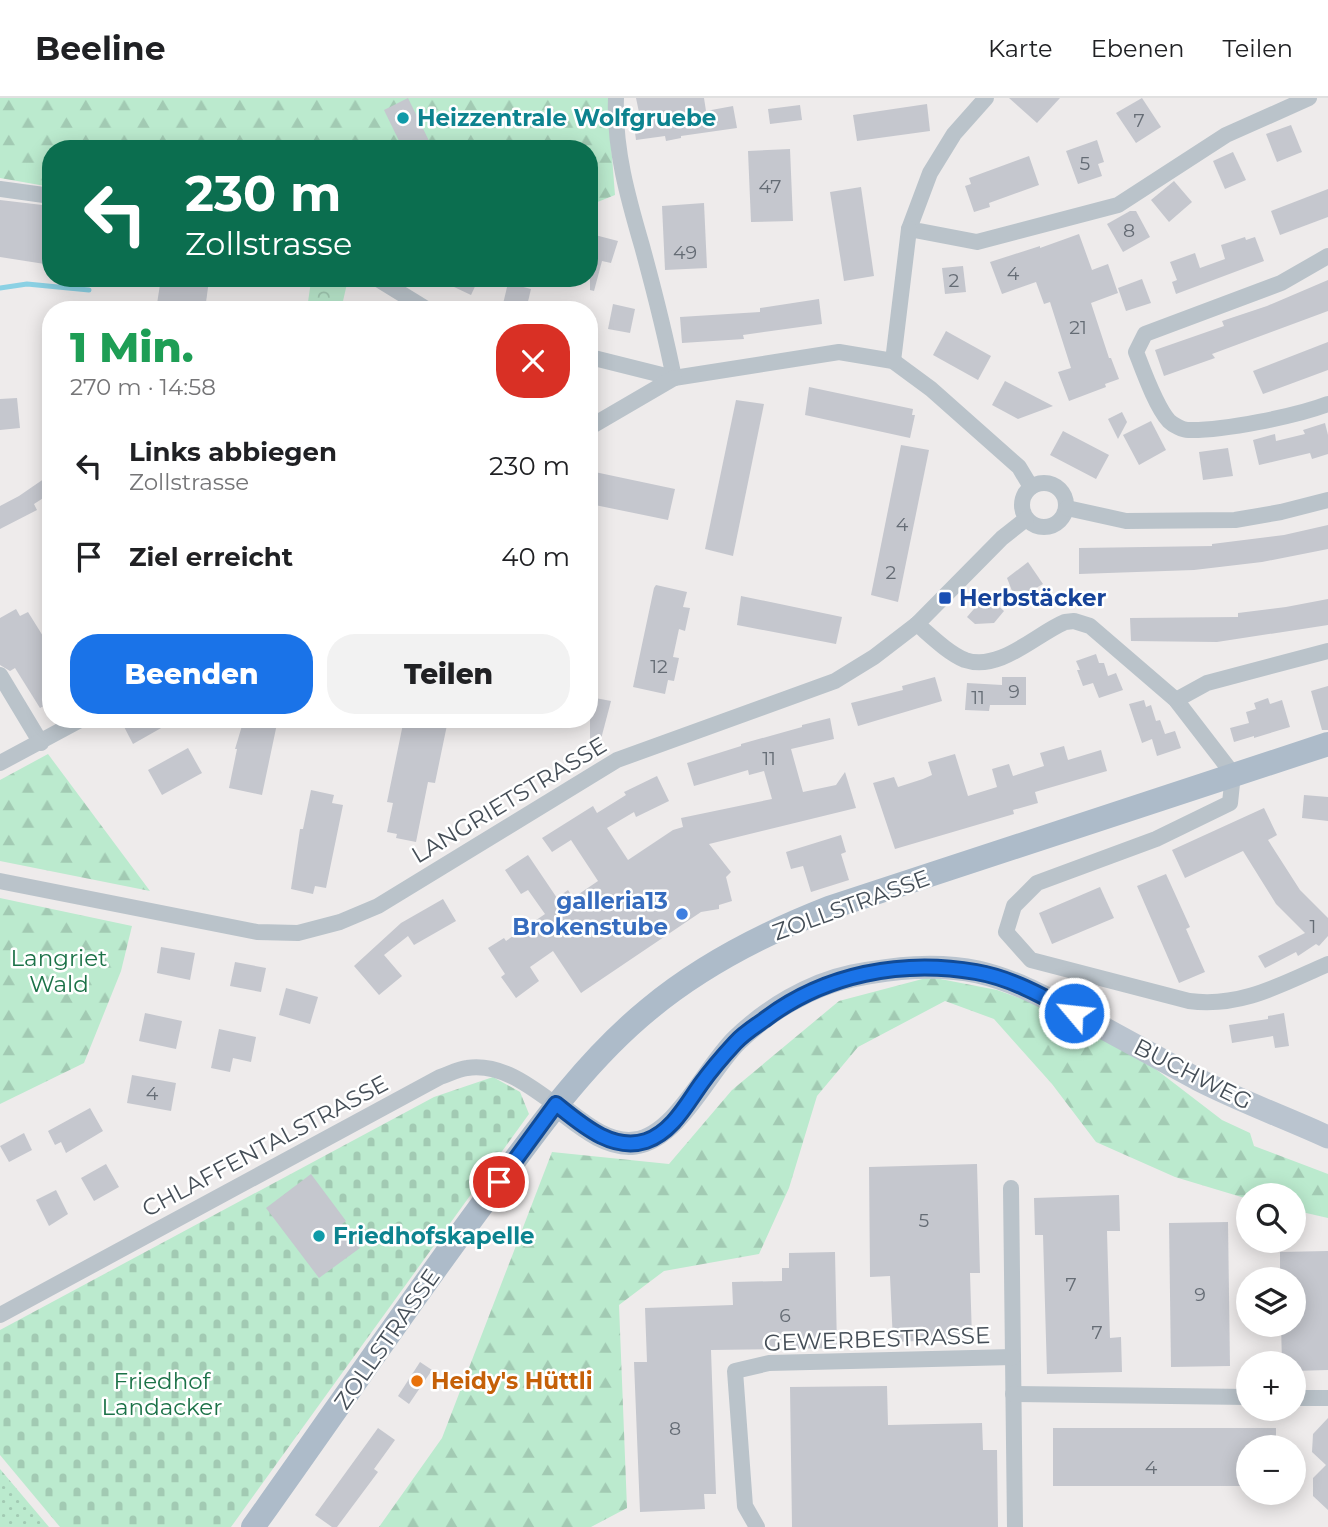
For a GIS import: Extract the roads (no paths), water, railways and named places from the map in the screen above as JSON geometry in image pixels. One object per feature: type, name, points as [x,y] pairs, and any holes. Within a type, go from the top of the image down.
[{"type":"main road","name":"ZOLLSTRASSE","points":[[253,1527],[556,1104],[599,1056],[648,1010],[689,978],[794,922],[829,908],[1328,744]]},
{"type":"street","points":[[616,98],[619,156],[674,378]]},
{"type":"street","points":[[893,361],[909,229],[930,173],[954,134],[986,98]]},
{"type":"street","points":[[909,229],[977,242],[1118,205],[1226,135],[1308,98]]},
{"type":"street","points":[[0,189],[42,195]]},
{"type":"street","points":[[1328,256],[1281,283],[1146,334],[1136,352],[1150,387],[1169,422],[1185,430],[1235,425],[1328,404]]},
{"type":"street","points":[[391,287],[413,301]]},
{"type":"street","points":[[598,422],[674,378],[839,352],[893,361],[931,388],[1020,467],[1031,486]]},
{"type":"street","points":[[598,359],[674,378]]},
{"type":"street","points":[[1045,482],[1059,488],[1066,508],[1064,515],[1053,526],[1038,527],[1026,519],[1021,506],[1031,486],[1045,482]]},
{"type":"street","points":[[1066,508],[1126,520],[1235,520],[1328,500]]},
{"type":"street","name":"LANGRIETSTRASSE","points":[[0,881],[257,932],[298,933],[333,924],[378,906],[617,760],[835,681],[891,646],[917,624],[1002,538],[1026,519]]},
{"type":"street","points":[[917,624],[965,660],[979,662],[993,660],[1012,652],[1065,622],[1074,621],[1090,626],[1176,700],[1233,774],[1230,803],[1156,839],[1037,883],[1014,906],[1006,932],[1031,960],[1189,1001],[1207,1003],[1228,1002],[1259,993],[1328,964]]},
{"type":"street","points":[[1176,700],[1208,683],[1328,650]]},
{"type":"street","points":[[0,675],[41,743]]},
{"type":"street","points":[[0,763],[67,728]]},
{"type":"street","name":"BUCHWEG","points":[[556,1104],[588,1129],[606,1138],[633,1143],[647,1140],[661,1133],[676,1119],[737,1040],[786,1002],[835,980],[890,969],[937,967],[978,972],[1020,984],[1233,1097],[1328,1137]]},
{"type":"street","name":"CHLAFFENTALSTRASSE","points":[[0,1315],[440,1077],[465,1068],[501,1071],[556,1104]]},
{"type":"street","points":[[1011,1188],[1015,1527]]},
{"type":"street","name":"GEWERBESTRASSE","points":[[757,1527],[745,1506],[735,1371],[769,1363],[1013,1357]]},
{"type":"street","points":[[1013,1394],[1236,1397]]},
{"type":"street","points":[[1306,1398],[1328,1398]]},
{"type":"waterway","points":[[0,288],[27,284],[42,285]]},
{"type":"waterway","points":[[58,287],[89,290]]},
{"type":"place","name":"Heizzentrale Wolfgruebe","points":[[403,118]]},
{"type":"place","name":"Herbstäcker","points":[[945,598]]},
{"type":"place","name":"galleria13 Brokenstube","points":[[682,914]]},
{"type":"place","name":"Friedhofskapelle","points":[[319,1236]]},
{"type":"place","name":"Heidy's Hüttli","points":[[417,1381]]},
{"type":"park label","name":"Langriet Wald","points":[[59,971]]},
{"type":"park label","name":"Friedhof Landacker","points":[[162,1394]]}]
